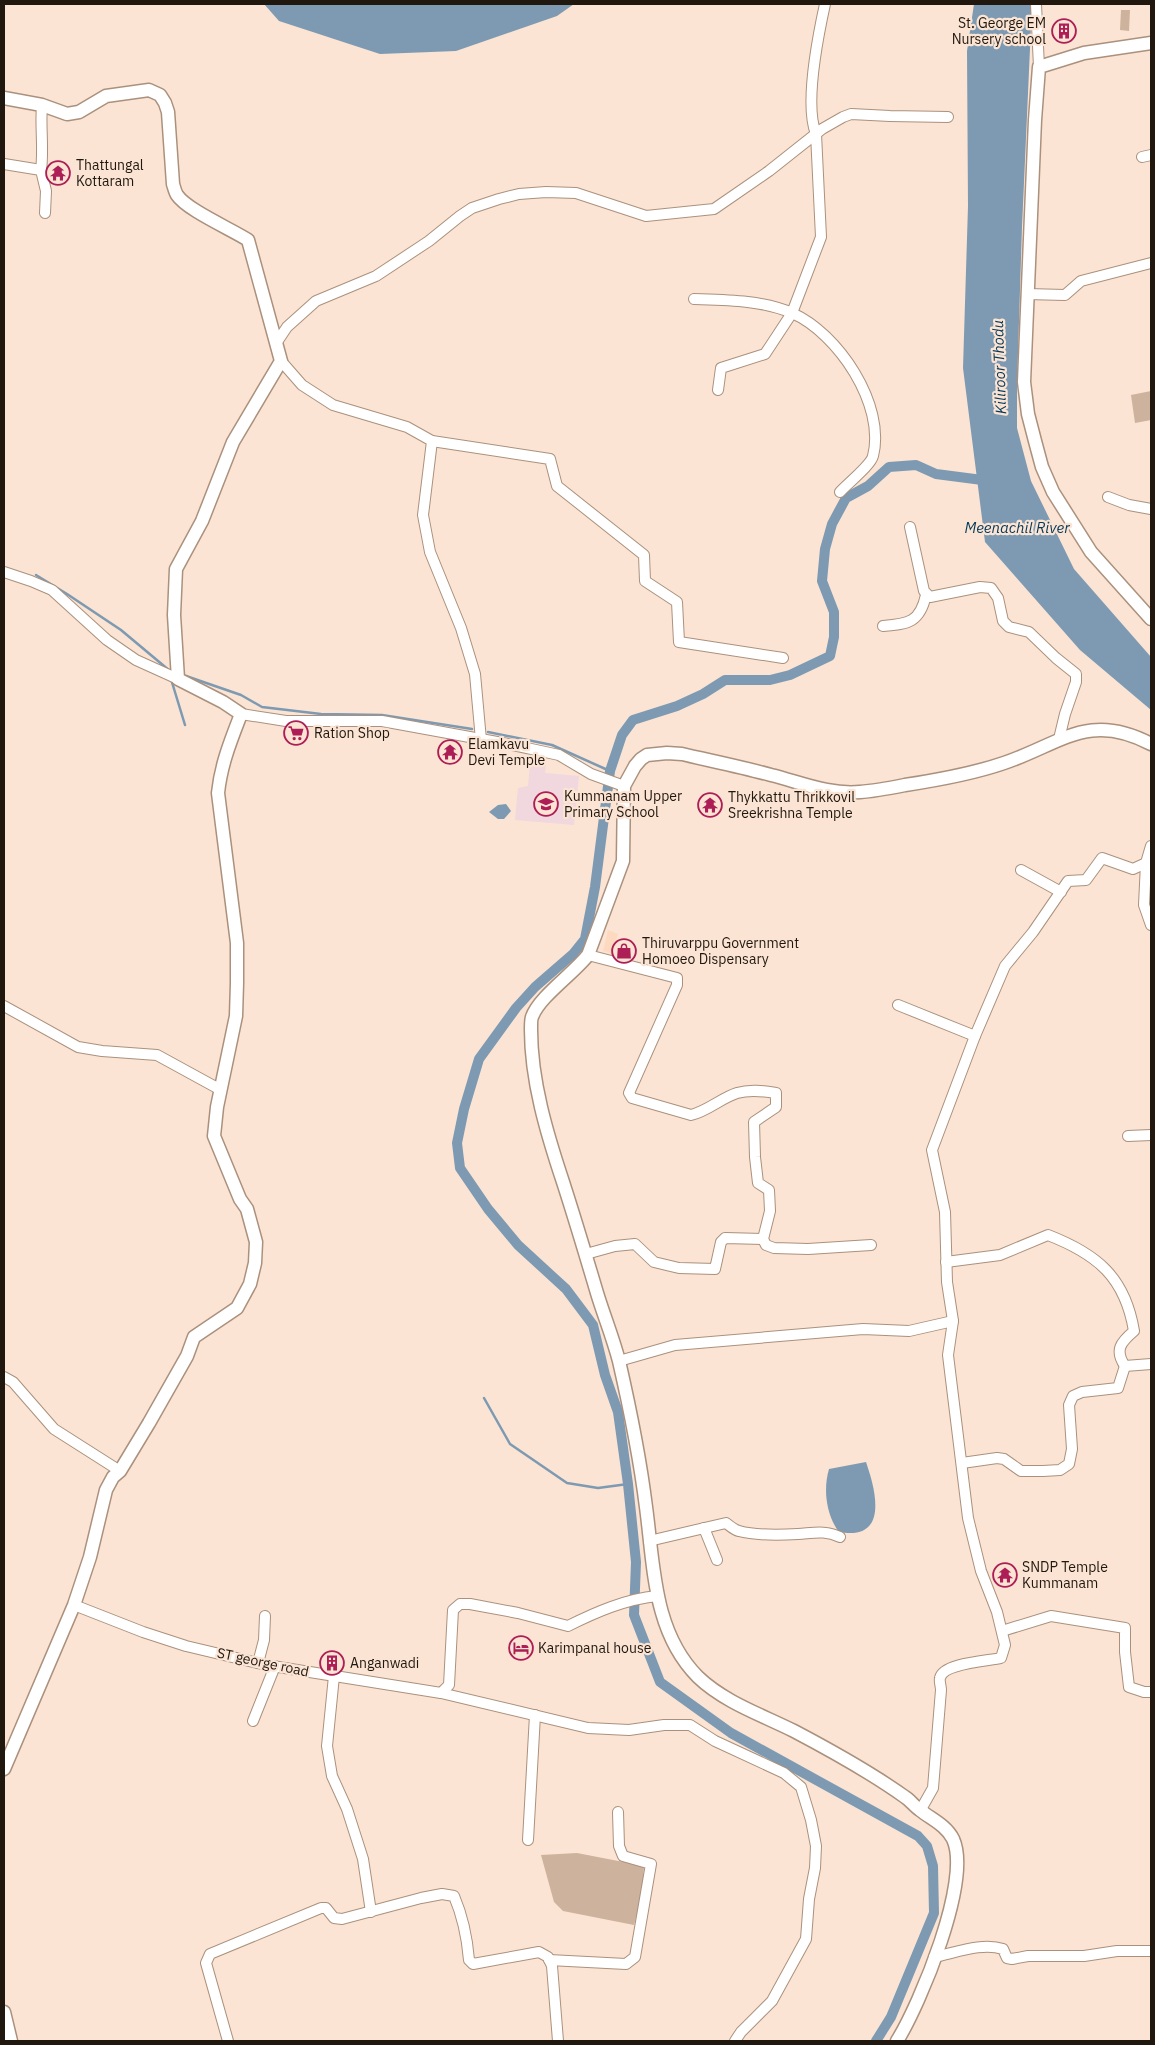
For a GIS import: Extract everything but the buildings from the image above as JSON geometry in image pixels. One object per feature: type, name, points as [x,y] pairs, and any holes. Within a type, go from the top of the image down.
[{"type":"main road","points":[[1151,43],[1084,53],[1039,67],[1024,382],[1028,414],[1042,467],[1053,492],[1091,552],[1151,619]]},
{"type":"main road","points":[[4,98],[42,106],[67,114],[79,112],[106,96],[149,90],[160,95],[168,112],[173,184],[176,194],[183,201],[217,223],[248,240],[281,360],[233,442],[202,521],[176,569],[174,594],[175,676],[241,714],[225,754],[218,792],[237,943],[236,1016],[217,1107],[214,1136],[240,1199],[248,1209],[256,1242],[255,1263],[250,1284],[237,1308],[194,1337],[186,1356],[120,1471],[113,1477],[104,1496],[90,1557],[74,1605],[4,1769]]},
{"type":"main road","points":[[898,2041],[934,1957],[956,1888],[958,1861],[953,1839],[937,1821],[920,1810],[907,1798],[864,1770],[824,1747],[727,1698],[699,1678],[680,1656],[652,1597],[647,1508],[618,1361],[550,1144],[531,1044],[532,1018],[544,999],[588,955],[623,861],[620,784],[641,759],[647,755],[682,754],[772,775],[820,790],[859,792],[946,778],[983,769],[1006,762],[1059,739],[1084,732],[1106,730],[1122,732],[1151,744]]},
{"type":"main road","points":[[4,2012],[11,2041]]},
{"type":"street","points":[[718,390],[721,368],[765,354],[792,313],[821,237],[816,134],[811,122],[817,41],[825,4]]},
{"type":"street","points":[[1036,4],[1039,67]]},
{"type":"street","points":[[42,106],[43,156],[41,170],[46,191],[45,213]]},
{"type":"street","points":[[277,342],[287,327],[316,301],[376,276],[472,208],[498,198],[546,192],[576,193],[646,216],[714,209],[816,134],[851,114],[948,117]]},
{"type":"street","points":[[4,164],[41,170]]},
{"type":"street","points":[[1028,294],[1065,295],[1081,281],[1151,263]]},
{"type":"street","points":[[694,299],[744,301],[792,313],[817,327],[835,344],[856,374],[876,428],[873,458],[840,492]]},
{"type":"street","points":[[281,360],[302,385],[332,405],[407,428],[432,441],[550,459],[557,486],[644,555],[644,581],[677,602],[679,642],[783,658]]},
{"type":"street","points":[[432,441],[422,515],[430,552],[462,628],[475,674],[481,740]]},
{"type":"street","points":[[1108,497],[1129,505],[1151,509]]},
{"type":"street","points":[[883,626],[902,625],[914,619],[923,608],[926,595],[910,527]]},
{"type":"street","points":[[4,572],[52,590],[107,640],[136,660],[175,676]]},
{"type":"street","points":[[926,595],[930,597],[980,587],[991,588],[998,598],[1003,621],[1009,627],[1029,632],[1076,674],[1076,682],[1059,739]]},
{"type":"street","points":[[241,714],[286,721],[382,721],[508,744],[558,755],[591,774],[620,784]]},
{"type":"street","points":[[1151,846],[1146,863],[1144,905],[1151,925]]},
{"type":"street","points":[[920,1810],[933,1788],[941,1690],[940,1678],[944,1670],[959,1665],[1001,1658],[1005,1645],[997,1612],[981,1571],[968,1518],[948,1355],[953,1321],[946,1262],[945,1212],[932,1150],[975,1036],[1005,966],[1033,932],[1068,881],[1086,880],[1102,858],[1133,869],[1146,863]]},
{"type":"street","points":[[1021,870],[1061,892]]},
{"type":"street","points":[[588,955],[677,978],[677,985],[629,1093],[632,1098],[691,1115],[700,1113],[737,1093],[760,1090],[776,1093],[776,1107],[754,1122],[758,1183],[769,1190],[770,1211],[763,1239],[766,1245],[808,1249],[871,1245]]},
{"type":"street","points":[[4,1006],[78,1047],[102,1051],[157,1055],[221,1090]]},
{"type":"street","points":[[898,1006],[975,1036]]},
{"type":"street","points":[[1128,1136],[1151,1136]]},
{"type":"street","points":[[946,1262],[1000,1255],[1048,1234],[1074,1245],[1106,1269],[1122,1290],[1131,1314],[1134,1331],[1123,1341],[1119,1352],[1125,1366],[1118,1388],[1082,1392],[1073,1396],[1069,1405],[1072,1448],[1069,1464],[1060,1470],[1021,1471],[1004,1459],[998,1458],[962,1463]]},
{"type":"street","points":[[586,1254],[615,1246],[635,1244],[654,1262],[679,1268],[715,1269],[721,1242],[725,1238],[763,1239]]},
{"type":"street","points":[[618,1361],[675,1345],[863,1329],[909,1331],[953,1321]]},
{"type":"street","points":[[1125,1366],[1151,1364]]},
{"type":"street","points":[[4,1377],[13,1382],[54,1430],[120,1471]]},
{"type":"street","points":[[649,1541],[726,1523],[738,1531],[769,1534],[798,1534],[816,1531],[830,1532],[840,1537]]},
{"type":"street","points":[[704,1528],[717,1560]]},
{"type":"street","points":[[441,1693],[449,1685],[452,1616],[453,1610],[460,1604],[518,1612],[568,1626],[590,1615],[615,1606],[652,1597]]},
{"type":"street","name":"ST george road","points":[[74,1605],[143,1632],[186,1646],[275,1666],[441,1693],[588,1728],[629,1730],[664,1725],[690,1725],[715,1741],[784,1773],[801,1787],[811,1820],[816,1846],[806,1939],[772,2001],[741,2032],[735,2041]]},
{"type":"street","points":[[258,1662],[264,1640],[265,1616]]},
{"type":"street","points":[[1002,1631],[1051,1616],[1125,1628],[1125,1652],[1129,1687],[1144,1692],[1151,1692]]},
{"type":"street","points":[[253,1721],[275,1666]]},
{"type":"street","points":[[334,1676],[327,1746],[332,1776],[347,1809],[363,1859],[371,1912]]},
{"type":"street","points":[[528,1840],[535,1715]]},
{"type":"street","points":[[549,1960],[626,1964],[635,1957],[651,1864],[622,1856],[619,1846],[618,1812]]},
{"type":"street","points":[[228,2041],[206,1963],[210,1954],[321,1908],[326,1908],[334,1918],[342,1919],[442,1894],[454,1896],[462,1913],[467,1934],[469,1960],[473,1964],[539,1952],[548,1957],[552,1966],[558,2041]]},
{"type":"street","points":[[934,1957],[996,1947],[1003,1949],[1007,1958],[1012,1959],[1028,1956],[1084,1956],[1151,1951]]},
{"type":"shaded area","points":[[1121,10],[1130,10],[1129,31],[1120,30]]},
{"type":"shaded area","points":[[1151,391],[1151,420],[1135,423],[1131,395]]},
{"type":"shaded area","name":"Kummanam Upper Primary School","points":[[531,754],[547,755],[545,773],[579,776],[574,825],[515,820],[518,788],[528,786]]},
{"type":"shaded area","points":[[608,930],[618,934],[612,954],[603,951]]},
{"type":"shaded area","points":[[577,1853],[644,1866],[642,1894],[634,1925],[563,1911],[554,1902],[541,1855]]},
{"type":"water","points":[[264,4],[574,4],[557,16],[456,51],[380,54],[279,21]]},
{"type":"water","name":"Meenachil River","points":[[974,4],[1032,4],[1022,227],[1017,428],[1031,481],[1074,569],[1151,657],[1151,710],[1080,650],[985,542],[963,368],[968,206],[967,51]]},
{"type":"water","points":[[506,804],[511,811],[504,819],[498,819],[489,812],[498,805]]},
{"type":"water","points":[[866,1462],[875,1499],[875,1511],[872,1521],[866,1529],[855,1533],[839,1532],[831,1518],[827,1502],[826,1485],[829,1469]]},
{"type":"waterway","points":[[876,2041],[891,2017],[934,1913],[933,1866],[927,1846],[918,1836],[731,1733],[660,1682],[634,1615],[636,1562],[618,1412],[605,1375],[593,1325],[566,1289],[518,1245],[488,1209],[460,1168],[457,1143],[464,1109],[479,1059],[516,1008],[535,987],[573,954],[585,939],[595,887],[610,771],[622,735],[633,720],[677,706],[703,694],[725,680],[770,680],[790,675],[830,656],[834,637],[834,612],[822,581],[825,549],[832,524],[846,498],[868,486],[889,467],[916,465],[936,474],[990,481]]},
{"type":"waterway","points":[[36,575],[121,630],[170,671]]},
{"type":"waterway","points":[[186,676],[241,695],[262,707],[321,714],[382,715],[472,729]]},
{"type":"waterway","points":[[171,679],[185,725]]},
{"type":"waterway","points":[[488,732],[552,745],[610,771]]},
{"type":"waterway","points":[[484,1398],[510,1444],[567,1483],[598,1488],[628,1484]]},
{"type":"place","name":"St. George EM Nursery school","points":[[1064,31]]},
{"type":"place","name":"Thattungal Kottaram","points":[[58,173]]},
{"type":"place","name":"Ration Shop","points":[[296,733]]},
{"type":"place","name":"Elamkavu Devi Temple","points":[[450,752]]},
{"type":"place","name":"Kummanam Upper Primary School","points":[[546,804]]},
{"type":"place","name":"Thykkattu Thrikkovil Sreekrishna Temple","points":[[710,805]]},
{"type":"place","name":"Thiruvarppu Government Homoeo Dispensary","points":[[624,951]]},
{"type":"place","name":"SNDP Temple Kummanam","points":[[1005,1575]]},
{"type":"place","name":"Karimpanal house","points":[[521,1648]]},
{"type":"place","name":"Anganwadi","points":[[332,1663]]},
{"type":"water label","name":"Kiliroor Thodu","points":[[999,367]]}]
